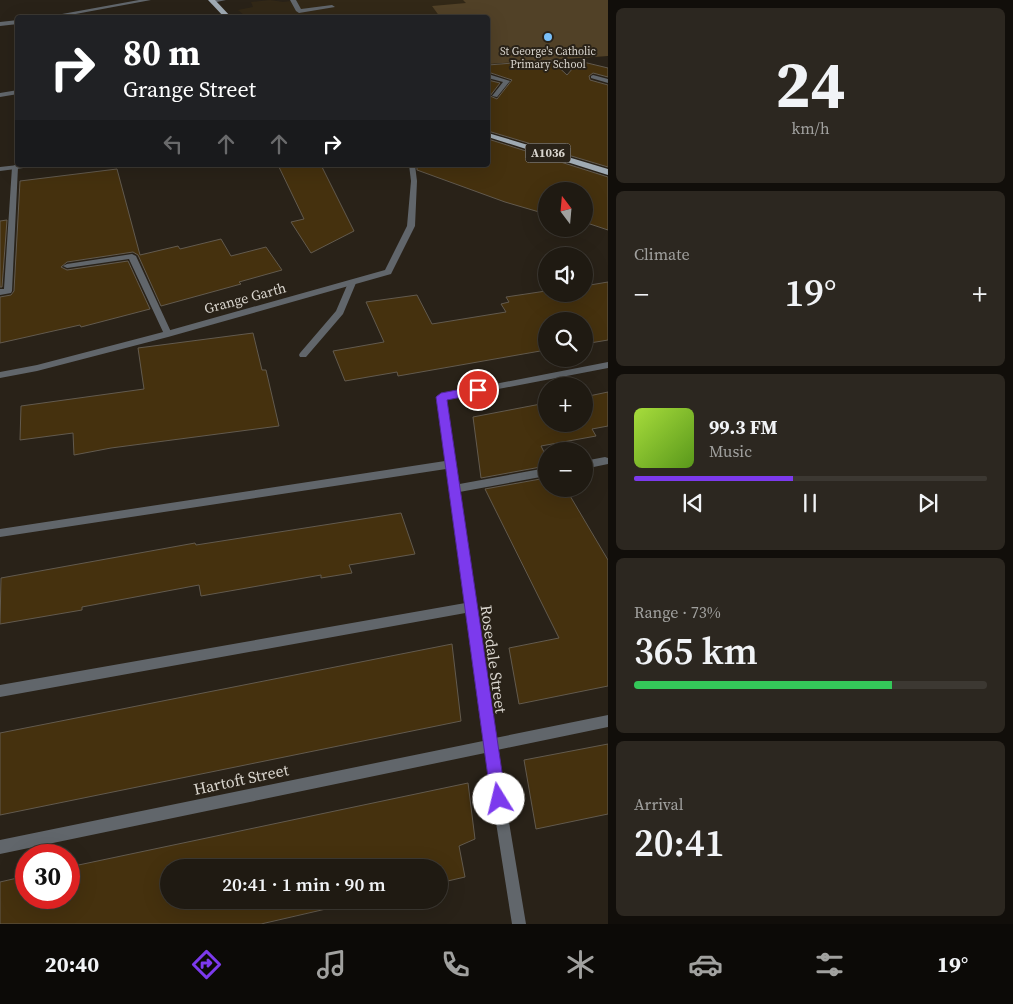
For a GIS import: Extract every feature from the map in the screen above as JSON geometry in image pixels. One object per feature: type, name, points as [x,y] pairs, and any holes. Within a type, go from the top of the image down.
[{"type":"main road","points":[[211,0],[226,15]]},
{"type":"main road","name":"A1036","points":[[490,136],[608,172]]},
{"type":"street","points":[[60,15],[148,0]]},
{"type":"street","points":[[211,0],[223,0]]},
{"type":"street","points":[[293,0],[300,10],[332,7]]},
{"type":"street","points":[[0,24],[15,22]]},
{"type":"street","points":[[490,77],[507,81],[495,96]]},
{"type":"street","points":[[593,77],[608,81]]},
{"type":"street","points":[[0,95],[15,92]]},
{"type":"street","points":[[0,169],[15,167],[8,291],[0,292]]},
{"type":"street","name":"Grange Garth","points":[[0,375],[37,368],[168,334],[388,272],[411,226],[414,181],[412,167]]},
{"type":"street","points":[[68,266],[132,256],[168,334]]},
{"type":"street","points":[[303,355],[340,312],[352,283]]},
{"type":"street","name":"Rosedale Street","points":[[519,924],[490,746],[441,397],[608,365]]},
{"type":"street","points":[[593,463],[605,461]]},
{"type":"street","points":[[0,533],[451,464]]},
{"type":"street","points":[[454,489],[538,473]]},
{"type":"street","points":[[0,691],[471,607]]},
{"type":"street","name":"Hartoft Street","points":[[0,847],[608,720]]},
{"type":"shaded area","name":"St George's Catholic Primary School","points":[[270,0],[283,2],[300,0],[608,0],[608,56],[490,64],[490,15],[244,15],[238,10],[253,7],[251,2]]},
{"type":"shaded area","name":"St George's Catholic Primary School","points":[[463,0],[608,0],[608,56],[490,64],[490,15],[439,15],[432,6],[466,3]]},
{"type":"building","points":[[551,60],[567,75],[579,61],[608,68],[608,77],[593,73],[589,76],[590,80],[608,85],[608,167],[490,132],[490,96],[497,99],[512,80],[490,73],[490,65]]},
{"type":"building","points":[[490,80],[500,83],[490,96]]},
{"type":"building","points":[[490,140],[608,177],[608,230],[593,225],[593,182],[538,182],[538,212],[505,202],[417,170],[417,167],[490,167]]},
{"type":"building","points":[[279,167],[322,167],[354,231],[311,253],[291,222],[304,219]]},
{"type":"building","points":[[117,169],[140,255],[178,246],[180,249],[221,239],[231,256],[266,247],[282,270],[239,282],[241,284],[161,306],[138,255],[133,252],[67,262],[61,267],[67,270],[128,261],[150,309],[81,327],[80,325],[0,343],[0,297],[11,295],[14,291],[20,181]]},
{"type":"building","points":[[7,220],[2,287],[0,287],[0,221]]},
{"type":"building","points":[[608,282],[608,340],[593,342],[593,312],[538,312],[538,351],[398,376],[397,372],[345,381],[333,351],[384,342],[366,302],[417,295],[432,324],[506,312],[501,304],[509,302],[506,297],[538,292],[538,302],[593,302],[593,284]]},
{"type":"building","points":[[253,333],[262,370],[266,370],[279,426],[111,448],[74,455],[73,433],[20,440],[21,406],[144,389],[138,348]]},
{"type":"building","points":[[608,392],[608,426],[593,429],[593,395]]},
{"type":"building","points":[[538,405],[538,432],[593,431],[596,436],[563,442],[538,442],[538,467],[481,478],[473,417]]},
{"type":"building","points":[[538,479],[538,497],[571,497],[608,560],[608,686],[519,704],[509,648],[559,638],[485,489]]},
{"type":"building","points":[[401,513],[415,554],[349,565],[352,573],[321,578],[321,575],[201,596],[199,585],[82,607],[82,610],[0,624],[1,578],[195,543],[196,545]]},
{"type":"building","points":[[452,644],[461,721],[0,815],[0,733]]},
{"type":"building","points":[[608,744],[608,814],[536,829],[524,760]]},
{"type":"building","points":[[468,783],[475,839],[459,846],[465,877],[448,881],[448,859],[160,859],[160,909],[326,909],[261,924],[0,924],[0,882],[15,879],[15,909],[80,909],[80,865]]},
{"type":"place","name":"St George's Catholic Primary School","points":[[548,37]]},
{"type":"route","points":[[478,390],[441,397],[499,799]]}]
